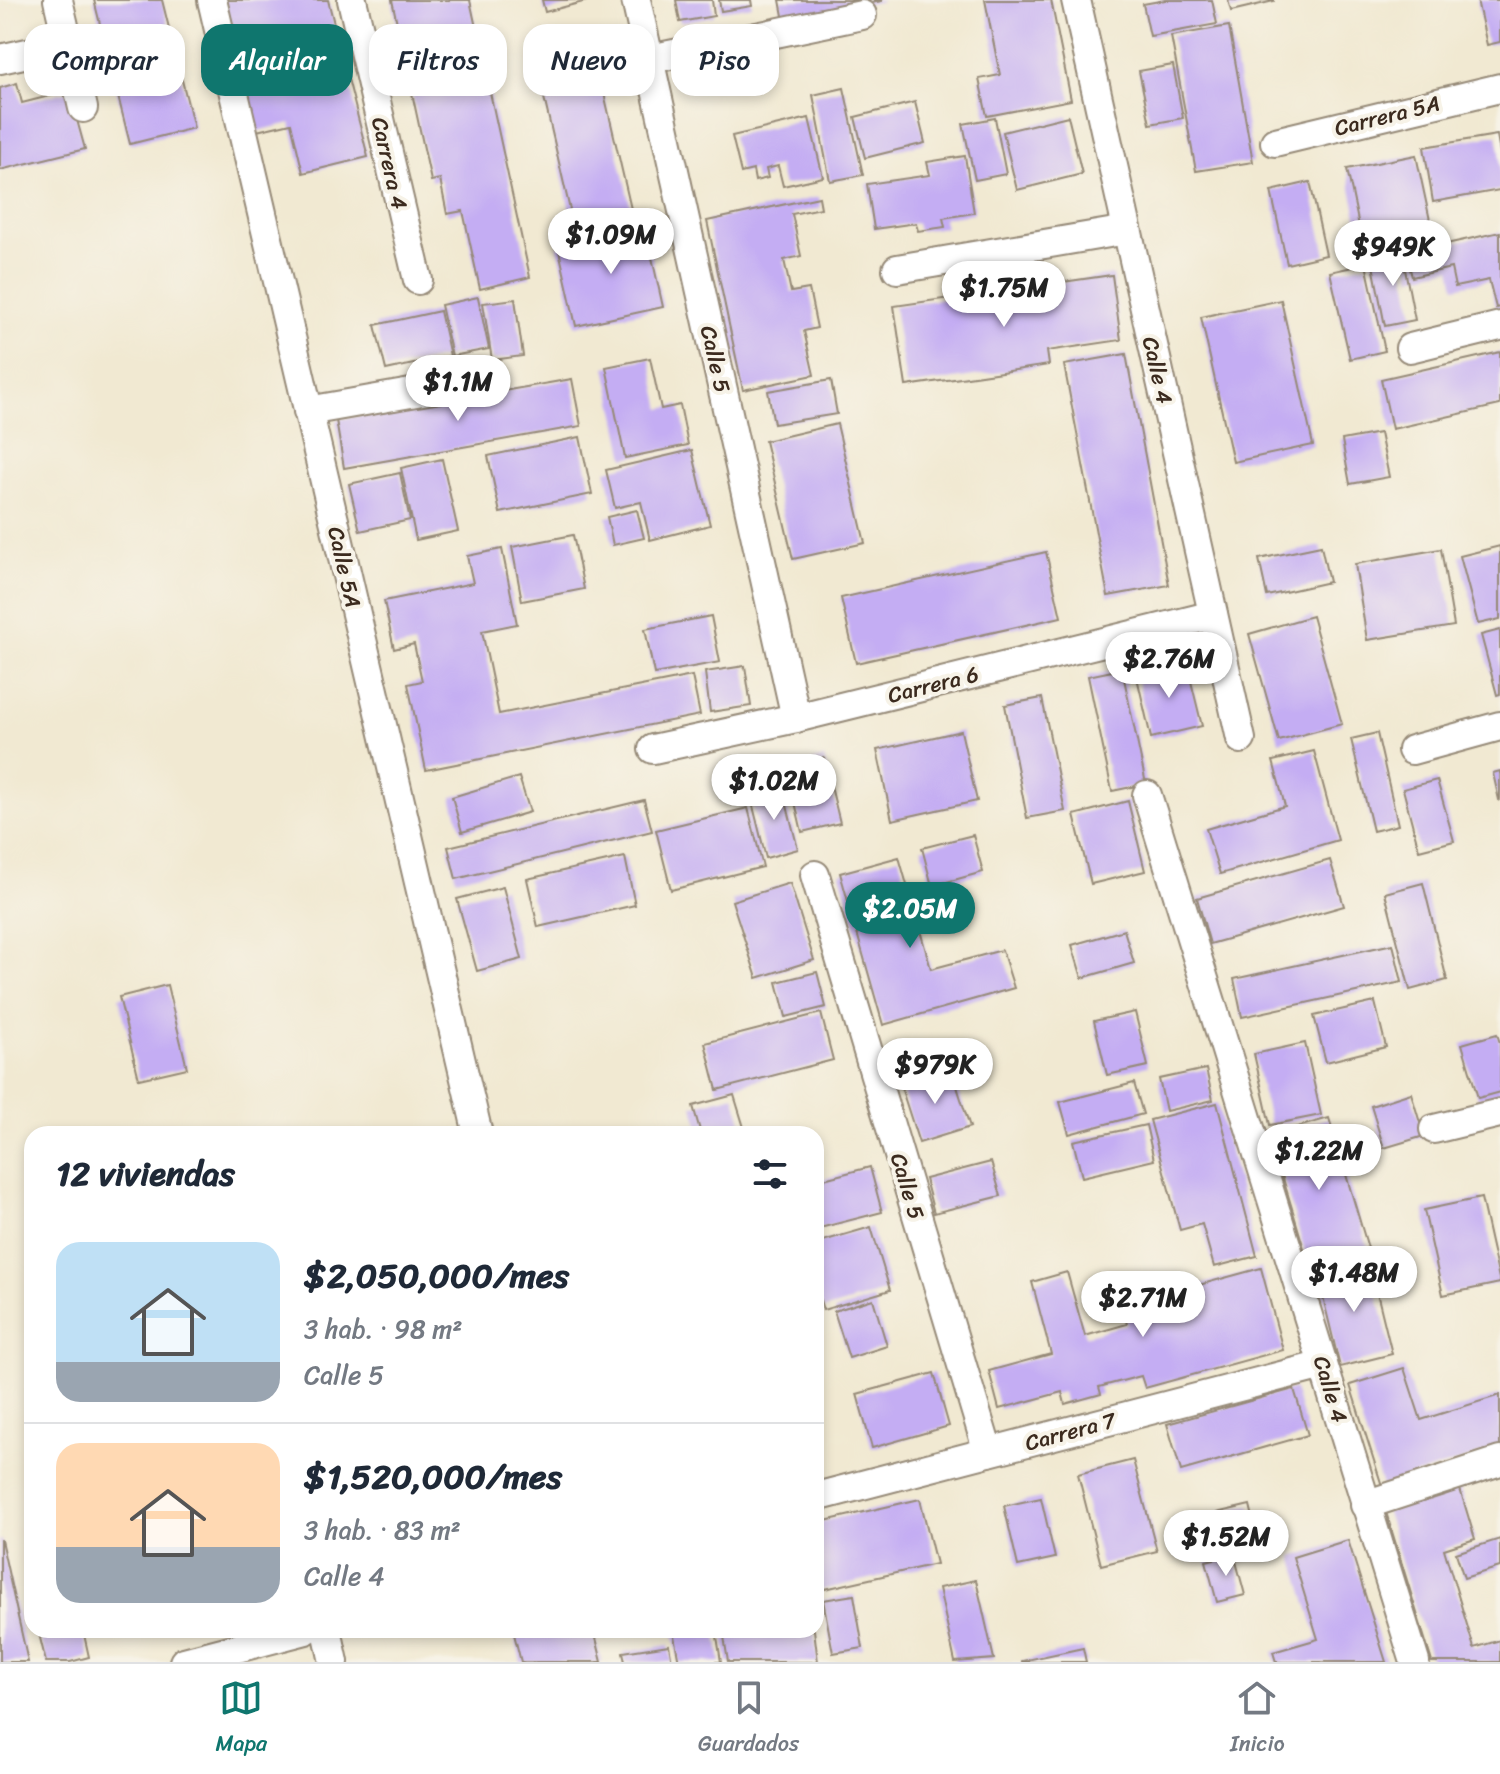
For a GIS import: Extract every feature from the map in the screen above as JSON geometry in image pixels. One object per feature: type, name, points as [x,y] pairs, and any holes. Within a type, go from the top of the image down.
[{"type":"street","points":[[58,0],[64,24]]},
{"type":"street","name":"Calle 5A","points":[[212,0],[476,1126]]},
{"type":"street","name":"Carrera 4","points":[[352,0],[418,280]]},
{"type":"street","name":"Calle 5","points":[[636,0],[642,24]]},
{"type":"street","name":"Calle 4","points":[[1076,0],[1241,739]]},
{"type":"street","points":[[655,58],[862,15]]},
{"type":"street","points":[[0,59],[24,54]]},
{"type":"street","name":"Calle 5","points":[[655,82],[796,718]]},
{"type":"street","name":"Carrera 5A","points":[[1275,142],[1500,88]]},
{"type":"street","points":[[80,96],[83,108]]},
{"type":"street","points":[[897,269],[1127,230]]},
{"type":"street","points":[[1410,348],[1500,326]]},
{"type":"street","points":[[308,411],[468,383]]},
{"type":"street","name":"Carrera 6","points":[[653,749],[796,718],[1213,615]]},
{"type":"street","points":[[1412,750],[1500,726]]},
{"type":"street","name":"Calle 4","points":[[1147,795],[1415,1662]]},
{"type":"street","name":"Calle 5","points":[[815,875],[988,1452]]},
{"type":"street","points":[[1434,1129],[1500,1113]]},
{"type":"street","name":"Carrera 7","points":[[824,1495],[1323,1365]]},
{"type":"street","points":[[1365,1505],[1500,1461]]},
{"type":"street","points":[[184,1662],[276,1638]]},
{"type":"street","points":[[329,1638],[334,1662]]},
{"type":"building","points":[[94,0],[162,0],[168,24],[100,24]]},
{"type":"building","points":[[215,0],[328,0],[334,24],[221,24]]},
{"type":"building","points":[[392,0],[470,0],[475,24],[397,24]]},
{"type":"building","points":[[542,0],[587,0],[587,1],[545,12]]},
{"type":"building","points":[[676,0],[712,0],[714,16],[680,22]]},
{"type":"building","points":[[719,0],[751,0],[752,6],[721,11]]},
{"type":"building","points":[[780,0],[882,0],[882,1],[784,21]]},
{"type":"building","points":[[985,0],[1051,0],[1071,100],[987,116],[979,79],[1000,75]]},
{"type":"building","points":[[1165,0],[1212,0],[1217,24],[1150,36],[1143,4]]},
{"type":"building","points":[[1228,0],[1274,0],[1274,1],[1231,11]]},
{"type":"building","points":[[1477,0],[1500,0],[1500,42],[1487,45]]},
{"type":"building","points":[[1229,26],[1253,162],[1196,171],[1171,36]]},
{"type":"building","points":[[1173,65],[1183,118],[1150,124],[1139,71]]},
{"type":"building","points":[[17,83],[22,103],[49,96],[70,96],[85,149],[0,170],[0,88]]},
{"type":"building","points":[[844,88],[863,175],[830,181],[813,95]]},
{"type":"building","points":[[185,92],[194,128],[130,144],[118,96],[185,96]]},
{"type":"building","points":[[239,96],[352,96],[368,157],[303,173],[291,123],[248,133]]},
{"type":"building","points":[[413,96],[491,96],[530,277],[480,289],[463,211],[447,214],[440,179],[431,181]]},
{"type":"building","points":[[544,96],[605,96],[634,222],[576,236]]},
{"type":"building","points":[[915,102],[925,143],[865,158],[855,117]]},
{"type":"building","points":[[1068,116],[1082,174],[1017,190],[1003,132]]},
{"type":"building","points":[[809,118],[823,177],[783,186],[778,166],[766,169],[768,178],[755,181],[753,170],[741,173],[732,136]]},
{"type":"building","points":[[995,118],[1006,174],[975,180],[963,124]]},
{"type":"building","points":[[1497,135],[1500,190],[1433,202],[1424,147]]},
{"type":"building","points":[[1416,155],[1431,225],[1362,240],[1347,169]]},
{"type":"building","points":[[965,156],[974,213],[943,218],[945,227],[918,231],[916,223],[874,229],[867,184],[930,175],[927,162]]},
{"type":"building","points":[[1310,182],[1326,255],[1287,264],[1271,191]]},
{"type":"building","points":[[819,197],[821,208],[792,214],[801,256],[784,260],[791,292],[809,289],[817,328],[804,331],[814,375],[743,390],[707,221]]},
{"type":"building","points":[[645,226],[663,307],[576,326],[558,246]]},
{"type":"building","points":[[1500,232],[1500,307],[1496,308],[1489,280],[1455,287],[1451,268],[1412,277],[1406,253]]},
{"type":"building","points":[[1401,249],[1415,320],[1385,326],[1371,255]]},
{"type":"building","points":[[1366,264],[1385,351],[1350,359],[1330,272]]},
{"type":"building","points":[[1112,275],[1121,340],[1047,351],[1049,365],[906,386],[894,306]]},
{"type":"building","points":[[478,297],[489,349],[452,356],[441,305]]},
{"type":"building","points":[[515,299],[523,356],[492,360],[483,303]]},
{"type":"building","points":[[1281,300],[1313,445],[1233,462],[1201,317]]},
{"type":"building","points":[[440,311],[450,356],[386,370],[375,325]]},
{"type":"building","points":[[1500,352],[1500,405],[1392,429],[1381,379]]},
{"type":"building","points":[[1126,354],[1169,585],[1108,596],[1064,365]]},
{"type":"building","points":[[650,358],[661,409],[680,405],[688,445],[625,458],[606,367]]},
{"type":"building","points":[[572,379],[581,426],[344,468],[336,420]]},
{"type":"building","points":[[831,380],[837,414],[774,424],[768,391]]},
{"type":"building","points":[[837,424],[865,543],[793,559],[765,441]]},
{"type":"building","points":[[1380,433],[1389,477],[1350,484],[1342,440]]},
{"type":"building","points":[[580,437],[592,494],[500,513],[488,456]]},
{"type":"building","points":[[692,450],[710,525],[650,540],[641,502],[615,508],[606,470]]},
{"type":"building","points":[[442,459],[458,531],[416,540],[401,468]]},
{"type":"building","points":[[400,473],[410,520],[360,531],[349,484]]},
{"type":"building","points":[[637,510],[644,538],[613,545],[607,517]]},
{"type":"building","points":[[573,535],[584,589],[522,601],[512,547]]},
{"type":"building","points":[[1321,546],[1329,582],[1267,596],[1259,559]]},
{"type":"building","points":[[1500,546],[1500,619],[1478,624],[1460,556]]},
{"type":"building","points":[[502,549],[517,624],[482,631],[499,714],[692,676],[700,715],[426,770],[408,684],[422,681],[414,644],[394,649],[384,601],[473,583],[467,556]]},
{"type":"building","points":[[1441,549],[1454,626],[1367,640],[1355,564]]},
{"type":"building","points":[[1046,552],[1061,617],[856,663],[841,598]]},
{"type":"building","points":[[711,616],[720,662],[654,674],[645,629]]},
{"type":"building","points":[[1312,616],[1342,724],[1279,741],[1249,634]]},
{"type":"building","points":[[1500,630],[1500,694],[1497,695],[1481,635]]},
{"type":"building","points":[[1186,661],[1202,726],[1151,738],[1136,673]]},
{"type":"building","points":[[745,666],[751,706],[710,712],[705,672]]},
{"type":"building","points":[[1122,669],[1146,784],[1112,791],[1088,676]]},
{"type":"building","points":[[1042,698],[1065,811],[1027,818],[1005,705]]},
{"type":"building","points":[[961,731],[977,801],[892,820],[877,750]]},
{"type":"building","points":[[1377,733],[1398,825],[1373,831],[1351,739]]},
{"type":"building","points":[[1314,751],[1338,840],[1220,874],[1206,829],[1285,806],[1273,761]]},
{"type":"building","points":[[824,758],[840,823],[802,832],[787,768]]},
{"type":"building","points":[[1500,771],[1500,799],[1499,800],[1493,773]]},
{"type":"building","points":[[519,777],[530,812],[462,832],[452,797]]},
{"type":"building","points":[[1437,780],[1454,841],[1419,850],[1403,789]]},
{"type":"building","points":[[782,786],[798,849],[766,858],[750,794]]},
{"type":"building","points":[[644,800],[652,831],[456,879],[448,847]]},
{"type":"building","points":[[1128,801],[1145,871],[1091,884],[1074,815]]},
{"type":"building","points":[[748,808],[763,867],[671,890],[656,830]]},
{"type":"building","points":[[973,835],[983,872],[932,886],[922,848]]},
{"type":"building","points":[[625,857],[635,905],[538,927],[527,879]]},
{"type":"building","points":[[899,857],[931,969],[1002,950],[1014,988],[883,1025],[840,873]]},
{"type":"building","points":[[1330,860],[1344,906],[1210,944],[1197,898]]},
{"type":"building","points":[[790,883],[814,960],[757,978],[732,901]]},
{"type":"building","points":[[1423,883],[1447,980],[1410,990],[1385,893]]},
{"type":"building","points":[[503,887],[522,959],[477,971],[457,899]]},
{"type":"building","points":[[1124,930],[1134,963],[1082,978],[1072,945]]},
{"type":"building","points":[[1393,944],[1402,982],[1242,1017],[1234,979]]},
{"type":"building","points":[[817,972],[826,1007],[786,1017],[777,982]]},
{"type":"building","points":[[167,985],[187,1068],[139,1079],[119,997]]},
{"type":"building","points":[[1375,1002],[1386,1047],[1326,1062],[1314,1016]]},
{"type":"building","points":[[1135,1012],[1148,1066],[1107,1075],[1094,1021]]},
{"type":"building","points":[[821,1013],[833,1060],[717,1090],[705,1043]]},
{"type":"building","points":[[1497,1034],[1500,1043],[1500,1092],[1478,1098],[1462,1044]]},
{"type":"building","points":[[1305,1043],[1321,1115],[1270,1125],[1254,1054]]},
{"type":"building","points":[[951,1068],[970,1127],[919,1143],[900,1084]]},
{"type":"building","points":[[1206,1069],[1213,1100],[1166,1111],[1159,1079]]},
{"type":"building","points":[[1134,1083],[1143,1114],[1069,1134],[1060,1102]]},
{"type":"building","points":[[1411,1093],[1424,1136],[1384,1148],[1371,1106]]},
{"type":"building","points":[[734,1095],[744,1126],[699,1126],[693,1106]]},
{"type":"building","points":[[1217,1103],[1257,1256],[1214,1267],[1202,1224],[1180,1230],[1150,1120]]},
{"type":"building","points":[[1329,1118],[1368,1248],[1309,1265],[1270,1135]]},
{"type":"building","points":[[1146,1125],[1154,1160],[1082,1177],[1073,1141]]},
{"type":"building","points":[[991,1162],[1001,1196],[934,1213],[925,1179]]},
{"type":"building","points":[[870,1167],[882,1212],[824,1227],[824,1179]]},
{"type":"building","points":[[1481,1198],[1500,1283],[1443,1295],[1424,1210]]},
{"type":"building","points":[[871,1227],[890,1290],[824,1310],[824,1241]]},
{"type":"building","points":[[1369,1260],[1392,1354],[1340,1367],[1317,1273]]},
{"type":"building","points":[[1261,1268],[1283,1350],[1145,1388],[1141,1376],[1099,1387],[1101,1394],[1065,1404],[1062,1392],[999,1409],[989,1371],[1051,1354],[1032,1282],[1067,1272],[1085,1336],[1127,1324],[1122,1306]]},
{"type":"building","points":[[873,1299],[887,1346],[849,1358],[834,1311]]},
{"type":"building","points":[[1404,1368],[1421,1420],[1500,1395],[1500,1448],[1382,1486],[1350,1385]]},
{"type":"building","points":[[934,1373],[949,1426],[872,1448],[857,1394]]},
{"type":"building","points":[[1294,1389],[1308,1435],[1181,1471],[1167,1424]]},
{"type":"building","points":[[1133,1460],[1157,1551],[1101,1565],[1078,1474]]},
{"type":"building","points":[[1460,1489],[1475,1539],[1444,1549],[1474,1648],[1500,1640],[1500,1662],[1432,1662],[1386,1512]]},
{"type":"building","points":[[1041,1498],[1055,1558],[1018,1566],[1004,1506]]},
{"type":"building","points":[[920,1499],[936,1564],[824,1589],[824,1521]]},
{"type":"building","points":[[1250,1505],[1259,1542],[1204,1555],[1195,1518]]},
{"type":"building","points":[[1500,1539],[1500,1567],[1464,1578],[1456,1553]]},
{"type":"building","points":[[1,1540],[28,1662],[0,1662]]},
{"type":"building","points":[[1348,1540],[1386,1662],[1276,1662],[1273,1652],[1318,1639],[1293,1557]]},
{"type":"building","points":[[1234,1554],[1245,1595],[1217,1602],[1206,1561]]},
{"type":"building","points":[[976,1580],[994,1659],[955,1662],[939,1588]]},
{"type":"building","points":[[854,1595],[863,1648],[833,1653],[824,1600]]},
{"type":"building","points":[[40,1638],[85,1638],[89,1657],[70,1662],[46,1662]]},
{"type":"building","points":[[515,1638],[596,1638],[602,1662],[521,1662]]},
{"type":"building","points":[[674,1638],[717,1638],[721,1662],[679,1662]]},
{"type":"building","points":[[724,1638],[815,1638],[818,1662],[728,1662]]},
{"type":"building","points":[[669,1645],[672,1662],[625,1662],[623,1652]]},
{"type":"building","points":[[1083,1648],[1086,1662],[1022,1662],[1022,1661]]}]
